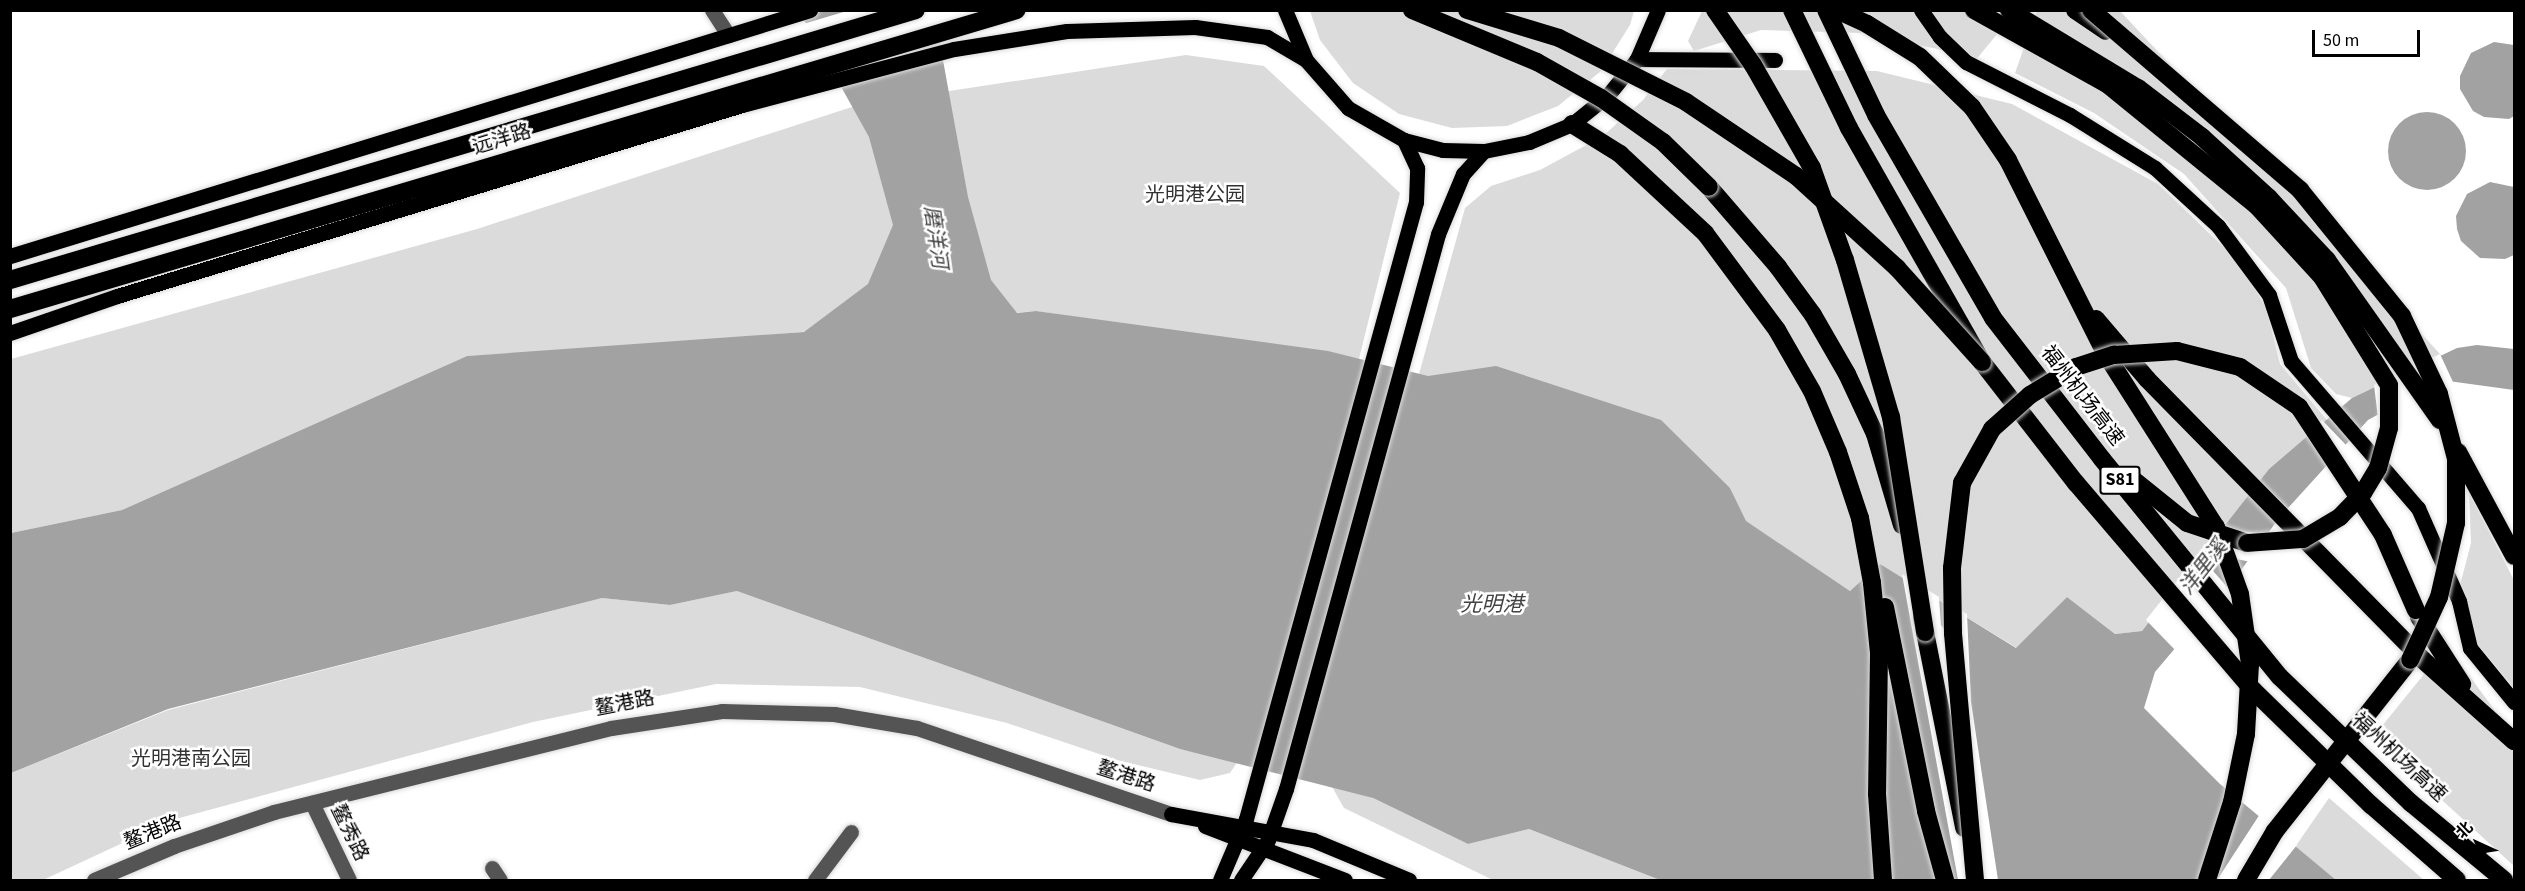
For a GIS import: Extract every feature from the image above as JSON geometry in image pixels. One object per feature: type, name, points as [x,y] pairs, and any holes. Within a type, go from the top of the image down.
[{"type":"highway","name":"远洋路","points":[[10,280],[916,10]]},
{"type":"highway","name":"远洋路","points":[[10,309],[1012,12],[1026,10]]},
{"type":"highway","points":[[1412,10],[1537,62],[1601,98],[1663,142],[1747,226],[1813,315],[1847,374],[1875,434],[1899,515],[1925,632],[1973,874]]},
{"type":"highway","points":[[1467,10],[1558,38],[1686,102],[1796,176],[1897,268],[1982,362]]},
{"type":"highway","points":[[1715,10],[1753,65],[1812,168],[1845,260],[1892,417],[1925,632]]},
{"type":"highway","name":"S81","points":[[1792,10],[1849,128],[1982,362],[2076,483],[2253,690],[2371,806],[2457,880]]},
{"type":"highway","name":"福州机场高速","points":[[1826,10],[1876,115],[1993,318],[2280,677],[2411,803],[2504,880]]},
{"type":"highway","points":[[1837,10],[1868,24],[1920,57],[1972,107],[2008,160],[2058,265],[2105,353],[2216,527],[2240,594],[2250,664],[2246,734],[2232,802],[2207,880]]},
{"type":"highway","points":[[1974,10],[2107,84],[2257,206],[2322,277],[2389,385],[2389,428],[2378,468],[2363,493],[2340,517],[2303,539],[2247,543],[2187,523],[2145,492],[2072,418]]},
{"type":"highway","points":[[2009,10],[2138,88],[2202,136],[2269,198],[2327,260],[2436,412],[2514,556]]},
{"type":"highway","points":[[2075,10],[2160,67]]},
{"type":"highway","points":[[2091,10],[2160,67],[2300,190],[2402,316],[2439,394],[2456,459],[2456,523],[2439,597],[2410,660],[2275,831],[2246,880]]},
{"type":"highway","points":[[1572,124],[1620,154],[1705,232],[1777,330],[1812,391],[1860,518],[1885,606],[1926,811],[1946,880]]},
{"type":"highway","points":[[2058,265],[2100,325],[2139,370],[2423,660],[2511,738]]},
{"type":"highway","points":[[1973,874],[1953,633],[1952,568],[1962,483],[1992,429],[2030,395],[2076,367],[2114,356],[2177,351],[2240,367],[2299,407],[2383,535],[2416,610],[2449,667],[2511,738]]},
{"type":"highway","points":[[1860,518],[1879,653],[1877,794],[1883,880]]},
{"type":"main road","points":[[10,256],[810,10]]},
{"type":"main road","points":[[1285,10],[1306,60],[1348,108],[1404,140],[1443,150],[1484,151],[1529,142],[1572,124],[1608,95],[1637,59],[1658,10]]},
{"type":"main road","points":[[1921,10],[1940,37],[1966,62],[2070,115],[2155,168],[2218,226],[2269,295],[2291,361],[2418,508],[2459,601],[2470,648],[2514,702]]},
{"type":"main road","points":[[10,333],[117,296],[742,105],[954,49],[1067,31],[1195,27],[1252,32],[1306,60]]},
{"type":"main road","points":[[1637,59],[1775,60]]},
{"type":"main road","points":[[1220,880],[1242,831],[1416,202],[1417,168],[1404,140]]},
{"type":"main road","points":[[1241,880],[1264,848],[1286,789],[1438,234],[1463,174],[1484,151]]},
{"type":"main road","name":"鳌港路","points":[[1171,814],[1242,831],[1272,830],[1347,851],[1409,880]]},
{"type":"main road","name":"鳌港路","points":[[1242,831],[1264,848],[1345,880]]},
{"type":"street","points":[[712,10],[728,35]]},
{"type":"street","name":"鳌港路","points":[[94,880],[197,837],[312,804],[638,722],[702,713],[768,710],[834,714],[917,728],[1171,814]]},
{"type":"street","name":"鳌秀路","points":[[312,804],[349,880]]},
{"type":"street","points":[[814,880],[851,831]]},
{"type":"green space","points":[[1310,11],[1634,11],[1630,25],[1601,71],[1558,106],[1507,126],[1452,128],[1399,114],[1353,83],[1320,40]]},
{"type":"green space","points":[[1702,11],[2016,11],[1975,61],[1961,54],[1862,33],[1761,30],[1694,51],[1688,41]]},
{"type":"green space","points":[[2037,11],[2120,11],[2442,356],[2352,398],[2336,394],[2311,368],[2286,288],[2184,174],[2094,113],[2015,73]]},
{"type":"green space","name":"光明港公园","points":[[1186,55],[1264,66],[1400,193],[1359,359],[1036,311],[645,346],[467,356],[122,510],[11,533],[11,359],[477,229],[858,105]]},
{"type":"green space","points":[[1667,69],[1877,71],[2012,104],[2158,184],[2239,262],[2266,308],[2280,364],[2327,420],[2269,469],[2142,631],[2115,634],[2067,597],[2017,648],[1881,565],[1850,591],[1745,521],[1730,488],[1419,374],[1465,208],[1491,186],[1540,170],[1603,136],[1643,100]]},
{"type":"green space","points":[[2469,493],[2514,580],[2514,688],[2474,640],[2458,593],[2471,543]]},
{"type":"green space","name":"光明港南公园","points":[[737,591],[1180,749],[1238,761],[1230,773],[1200,780],[1117,760],[1007,723],[860,687],[716,684],[533,722],[172,820],[43,880],[11,880],[11,773],[168,710],[602,598],[670,605]]},
{"type":"green space","points":[[2443,633],[2455,656],[2514,737],[2514,866],[2373,737],[2425,673]]},
{"type":"green space","points":[[1331,785],[1373,798],[1468,844],[1529,829],[1660,880],[1493,880],[1344,808]]},
{"type":"green space","points":[[2329,798],[2424,880],[2336,880],[2295,847]]},
{"type":"water","name":"光明港","points":[[799,11],[934,11],[968,197],[991,280],[1017,313],[1036,311],[1328,351],[1428,376],[1496,366],[1661,420],[1730,488],[1746,521],[1850,591],[1880,564],[2016,648],[2067,597],[2115,634],[2142,631],[2269,469],[2352,398],[2457,348],[2477,345],[2514,349],[2514,390],[2441,380],[2368,420],[2279,518],[2241,570],[2155,672],[2144,708],[2220,784],[2336,880],[1660,880],[1529,829],[1468,844],[1373,798],[1180,749],[737,591],[670,605],[602,598],[168,709],[11,773],[11,533],[122,510],[467,356],[804,332],[868,284],[893,225],[869,137]]},
{"type":"water","points":[[2494,42],[2514,45],[2514,116],[2509,119],[2484,117],[2473,111],[2460,89],[2460,76],[2471,53]]},
{"type":"water","points":[[2427,112],[2442,115],[2455,123],[2463,136],[2466,151],[2463,166],[2455,179],[2442,187],[2427,190],[2412,187],[2399,179],[2391,166],[2388,151],[2391,136],[2399,123],[2412,115]]},
{"type":"water","points":[[2490,182],[2514,187],[2514,255],[2505,259],[2480,258],[2461,241],[2457,229],[2456,216],[2467,194]]},
{"type":"pier","points":[[937,10],[942,39],[830,72],[803,24],[847,11]]},
{"type":"pier","points":[[2440,354],[2453,382],[2442,383],[2378,418],[2374,385]]},
{"type":"pier","points":[[2322,420],[2347,446],[2334,461],[2310,430]]},
{"type":"pier","points":[[2222,524],[2235,531],[2271,534],[2251,562],[2216,555],[2203,548]]},
{"type":"pier","points":[[2198,554],[2229,589],[2177,652],[2146,620]]},
{"type":"pier","points":[[1902,574],[1939,597],[1941,625],[1945,630],[1946,601],[1967,614],[1971,702],[1998,880],[1958,880]]},
{"type":"pier","points":[[2260,814],[2297,845],[2269,880],[2217,880]]},
{"type":"water label","name":"磨洋河","points":[[936,237]]},
{"type":"water label","name":"洋里溪","points":[[2203,567]]}]
